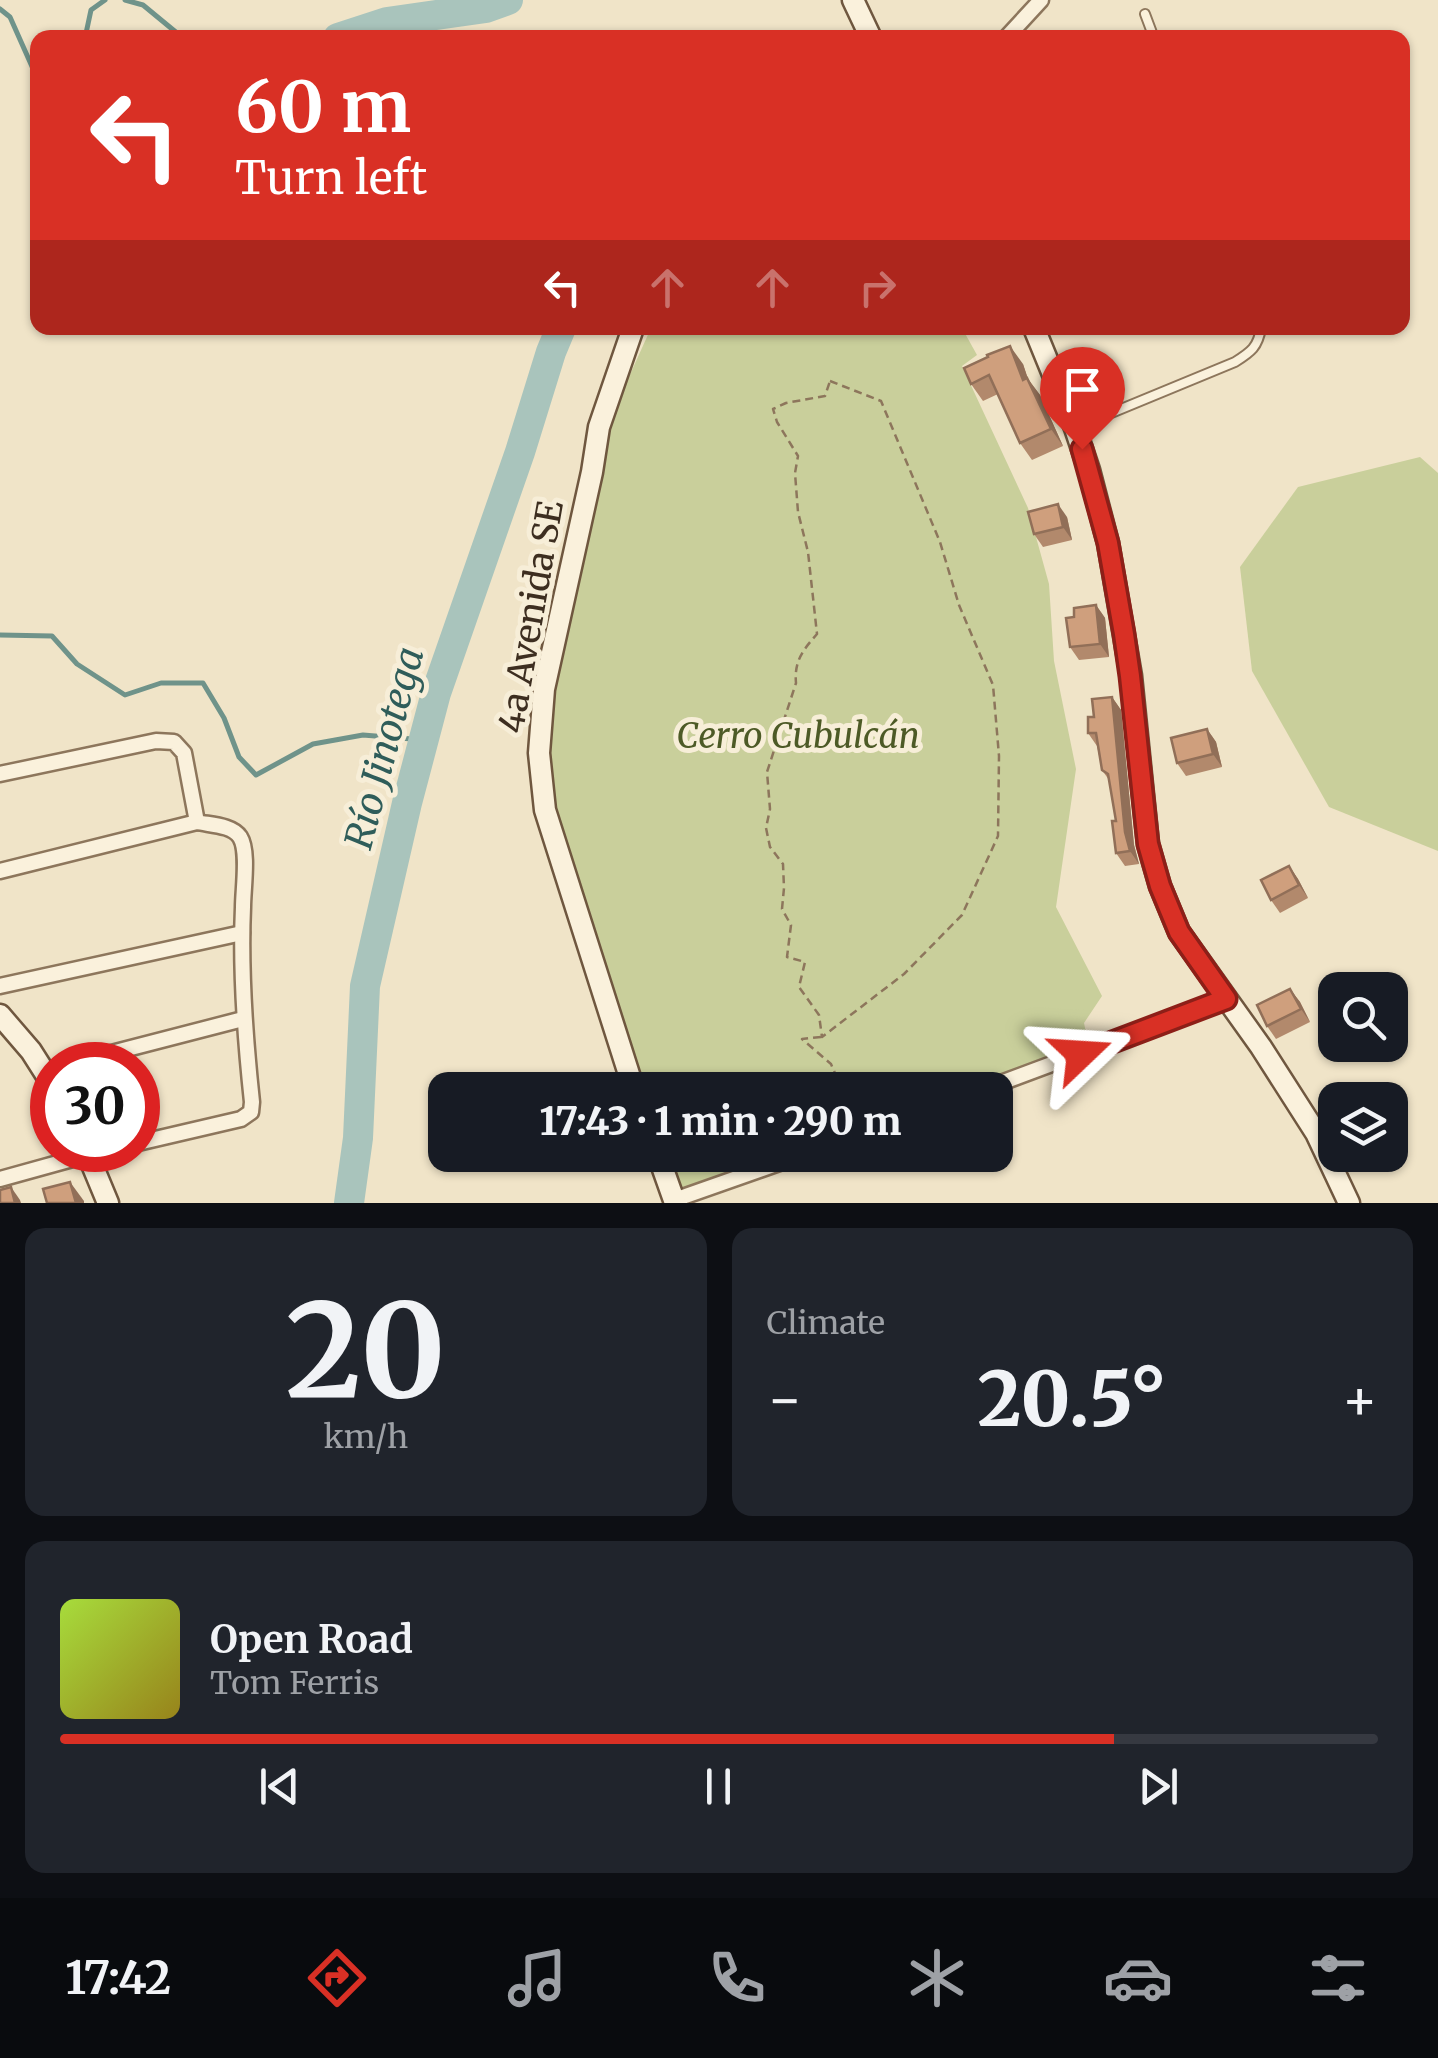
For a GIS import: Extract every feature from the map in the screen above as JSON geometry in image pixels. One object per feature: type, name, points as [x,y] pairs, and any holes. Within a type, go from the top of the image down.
[{"type":"main road","points":[[854,0],[867,30]]},
{"type":"main road","name":"4a Avenida SE","points":[[628,1072],[545,810],[539,754],[544,688],[599,427],[631,335]]},
{"type":"main road","points":[[1037,335],[1075,428],[1108,543],[1130,676],[1148,844],[1160,886],[1179,932],[1290,1090],[1350,1203]]},
{"type":"main road","points":[[0,1015],[30,1050]]},
{"type":"main road","points":[[99,1172],[108,1203]]},
{"type":"main road","points":[[664,1172],[674,1202]]},
{"type":"street","points":[[1013,30],[1041,0]]},
{"type":"street","points":[[0,774],[156,741],[174,742],[184,752],[198,822]]},
{"type":"street","points":[[0,871],[198,822],[234,830],[243,840],[243,1020],[250,1112],[241,1120],[160,1137]]},
{"type":"street","points":[[0,986],[242,933]]},
{"type":"street","points":[[1013,1078],[1226,999]]},
{"type":"street","points":[[156,1042],[243,1020]]},
{"type":"street","points":[[0,1179],[30,1170]]},
{"type":"street","points":[[674,1202],[756,1172]]},
{"type":"lane","points":[[1145,14],[1151,30]]},
{"type":"lane","points":[[1075,428],[1236,362],[1259,342],[1260,335]]},
{"type":"path","points":[[822,1037],[819,1014],[799,987],[805,962],[787,957],[791,925],[782,909],[782,864],[770,846],[766,828],[770,809],[767,772],[796,684],[794,670],[800,654],[816,634],[808,552],[798,512],[798,456],[777,422],[774,409],[825,396],[830,381],[881,402],[940,542],[958,605],[993,684],[999,756],[998,836],[962,914],[904,974],[822,1037],[802,1038],[834,1072]]},
{"type":"green space","name":"Cerro Cubulcán","points":[[648,335],[966,335],[977,355],[962,366],[1028,508],[1049,584],[1054,661],[1076,769],[1056,907],[1102,996],[1084,1023],[1089,1047],[1013,1074],[631,1072],[547,810],[542,754],[594,473],[618,401]]},
{"type":"green space","points":[[1420,457],[1438,473],[1438,851],[1329,807],[1252,671],[1240,567],[1298,487]]},
{"type":"green space","points":[[666,1172],[739,1172],[674,1195]]},
{"type":"building","points":[[1010,346],[1023,380],[1027,378],[1051,429],[1020,443],[989,375],[971,384],[964,368]]},
{"type":"building","points":[[1058,504],[1063,527],[1034,534],[1028,512]]},
{"type":"building","points":[[1096,605],[1100,644],[1070,647],[1066,618],[1074,617],[1074,608]]},
{"type":"building","points":[[1112,697],[1130,851],[1116,853],[1112,821],[1116,821],[1108,774],[1102,770],[1096,733],[1088,733],[1088,717],[1094,717],[1092,699]]},
{"type":"building","points":[[1207,729],[1213,754],[1177,763],[1171,738]]},
{"type":"building","points":[[1289,866],[1299,885],[1271,900],[1261,880]]},
{"type":"building","points":[[1290,989],[1301,1009],[1267,1026],[1257,1005]]},
{"type":"building","points":[[70,1182],[76,1203],[47,1203],[43,1189]]},
{"type":"building","points":[[11,1187],[15,1203],[0,1203],[0,1190]]},
{"type":"waterway","points":[[87,30],[91,10],[105,0]]},
{"type":"waterway","points":[[125,0],[143,5],[173,30]]},
{"type":"waterway","name":"Río Jinotega","points":[[362,30],[387,22],[486,8],[508,0]]},
{"type":"waterway","points":[[0,9],[10,17],[30,62]]},
{"type":"waterway","name":"Río Jinotega","points":[[349,1203],[358,1138],[365,986],[407,803],[436,693],[558,335]]},
{"type":"waterway","points":[[0,635],[52,636],[77,664],[125,695],[161,683],[203,683],[224,718],[239,757],[256,775],[313,744],[363,735],[424,740]]},
{"type":"route","points":[[1081,1054],[1226,999],[1179,932],[1148,844],[1124,634],[1108,543],[1082,449]]}]
